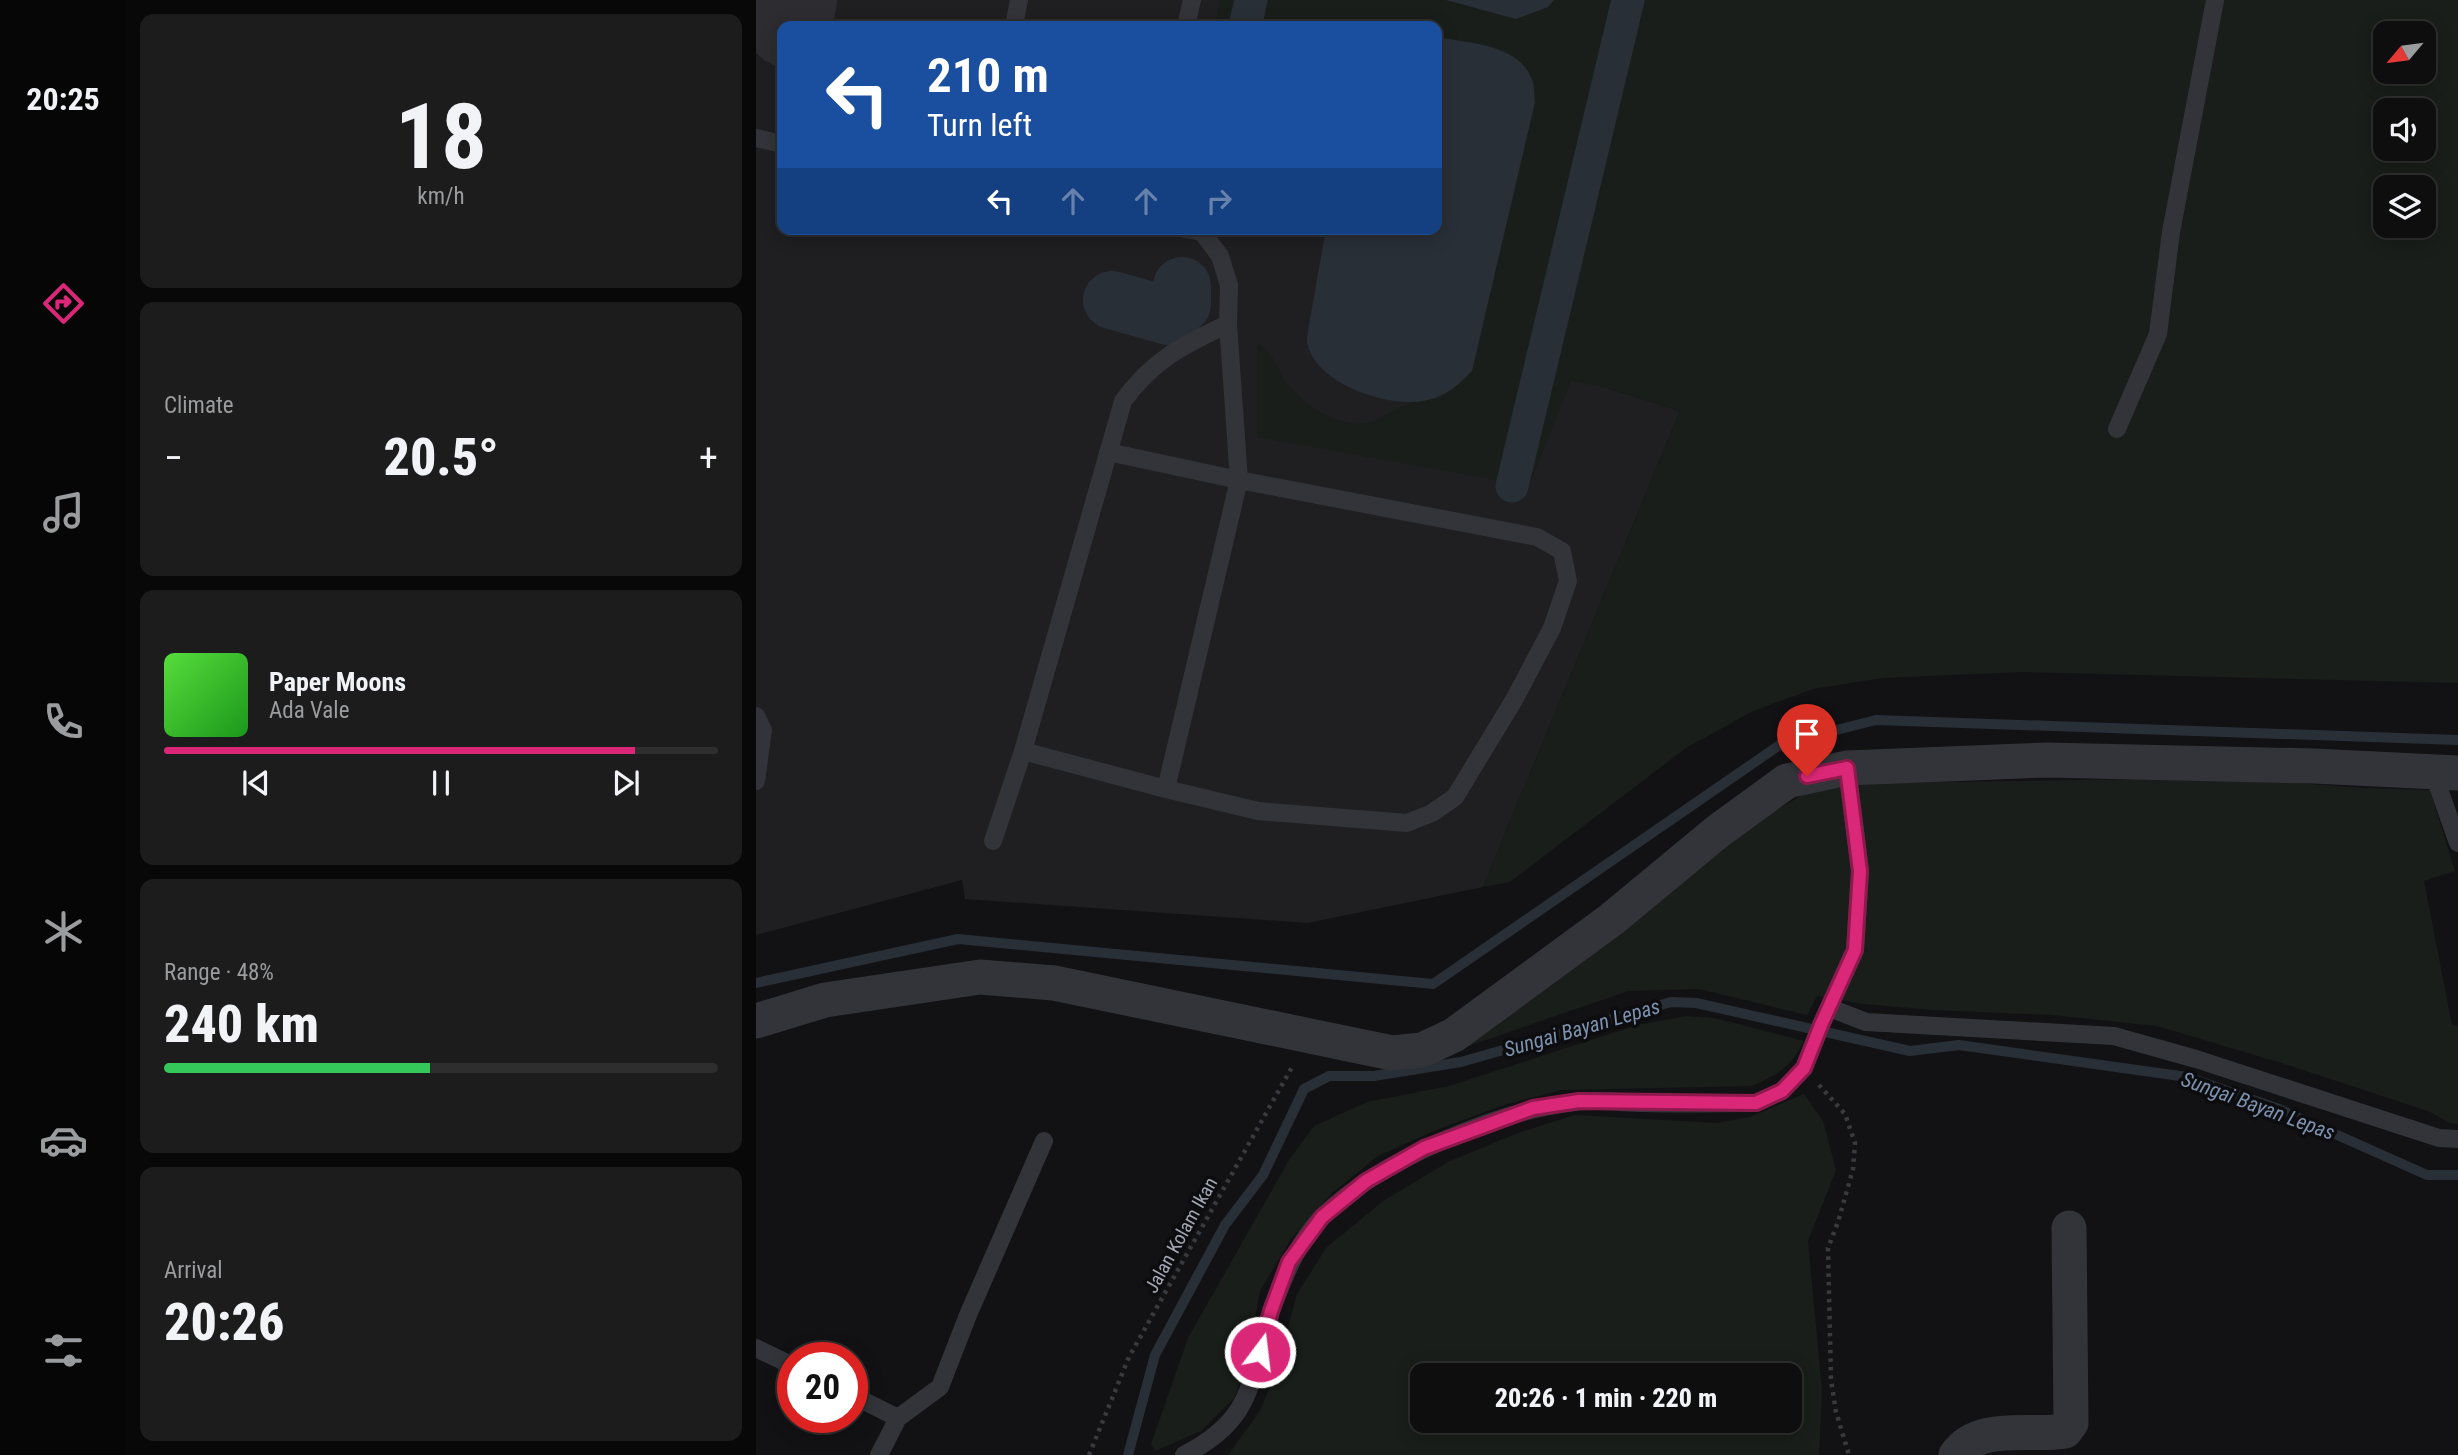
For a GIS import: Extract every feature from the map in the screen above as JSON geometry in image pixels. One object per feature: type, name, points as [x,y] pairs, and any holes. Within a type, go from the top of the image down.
[{"type":"street","points":[[756,1021],[825,1000],[980,978],[1054,983],[1392,1053],[1422,1050],[1454,1035],[1612,919],[1717,832],[1787,781],[1847,768],[2047,760],[2446,772]]},
{"type":"street","points":[[1956,1455],[1967,1442],[2003,1432],[2049,1434],[2065,1431],[2071,1423],[2070,1228]]},
{"type":"lane","points":[[1015,21],[1019,0]]},
{"type":"lane","points":[[1187,21],[1192,0]]},
{"type":"lane","points":[[2117,429],[2158,334],[2171,232],[2214,0]]},
{"type":"lane","points":[[756,138],[777,143]]},
{"type":"lane","points":[[1166,789],[1239,480],[1228,324],[1228,285],[1220,256],[1204,235]]},
{"type":"lane","points":[[993,841],[1023,751],[1123,401],[1141,377],[1166,357],[1228,324]]},
{"type":"lane","points":[[1023,751],[1258,811],[1407,823],[1432,813],[1455,797],[1514,700],[1552,628],[1568,581],[1562,551],[1537,537],[1108,452]]},
{"type":"lane","points":[[756,716],[763,730],[756,781]]},
{"type":"lane","points":[[1184,1455],[1206,1443],[1236,1415],[1248,1393],[1271,1311],[1289,1262],[1322,1217],[1366,1181],[1424,1148],[1533,1108],[1579,1101],[1756,1103],[1782,1091],[1807,1062],[1855,950],[1860,871],[1847,768]]},
{"type":"lane","points":[[2446,772],[2458,843]]},
{"type":"lane","points":[[1830,1008],[1867,1022],[2114,1036],[2196,1059],[2439,1138],[2458,1139]]},
{"type":"lane","points":[[879,1455],[898,1418],[940,1387],[968,1315],[1044,1141]]},
{"type":"lane","points":[[756,1349],[777,1359]]},
{"type":"lane","points":[[868,1403],[898,1418]]},
{"type":"path","name":"Jalan Kolam Ikan","points":[[1089,1455],[1129,1357],[1309,1035]]},
{"type":"path","points":[[1807,1062],[1845,1114],[1855,1143],[1853,1169],[1828,1248],[1832,1380],[1836,1412],[1849,1455]]},
{"type":"shaded area","points":[[756,0],[1808,0],[1608,388],[1680,411],[1483,887],[1308,923],[965,899],[962,880],[756,935]]},
{"type":"shaded area","points":[[1220,0],[1446,0],[1516,19],[1548,8],[1554,0],[2458,0],[2458,683],[2021,672],[1882,678],[1813,689],[1753,711],[1686,748],[1510,882],[1483,887],[1680,411],[1608,388],[1571,381],[1528,488],[1257,437],[1257,344],[1272,357],[1285,381],[1297,394],[1317,410],[1340,421],[1363,424],[1375,421],[1405,405],[1450,391],[1442,166],[1442,21],[1216,21]]},
{"type":"shaded area","points":[[1446,0],[1554,0],[1548,7],[1516,19]]},
{"type":"shaded area","points":[[1442,38],[1492,47],[1516,59],[1526,68],[1532,80],[1535,102],[1472,371],[1452,389],[1428,400],[1396,401],[1377,397],[1341,383],[1326,373],[1308,346],[1308,330],[1325,235],[1442,235]]},
{"type":"shaded area","points":[[2227,778],[2430,790],[2455,871],[2424,881],[2452,1025],[2458,1026],[2458,1124],[2450,1123],[2428,1111],[2278,1062],[2157,1026],[2053,1015],[1864,1004],[1817,996],[1807,1015],[1699,989],[1628,991],[1454,1051],[1753,824],[1809,791],[1881,783]]},
{"type":"shaded area","points":[[1686,1016],[1714,1018],[1804,1041],[1794,1058],[1783,1069],[1752,1086],[1561,1090],[1501,1106],[1436,1130],[1378,1156],[1331,1194],[1291,1239],[1260,1291],[1250,1347],[1235,1397],[1201,1431],[1155,1451],[1151,1444],[1188,1338],[1289,1160],[1314,1126],[1367,1102],[1449,1086],[1637,1025]]},
{"type":"shaded area","points":[[1804,1094],[1823,1121],[1836,1170],[1808,1241],[1822,1391],[1819,1455],[1228,1455],[1261,1409],[1278,1365],[1297,1294],[1326,1248],[1383,1201],[1448,1162],[1518,1133],[1575,1115],[1716,1123],[1750,1117]]},
{"type":"waterway","points":[[1246,21],[1251,0]]},
{"type":"waterway","points":[[1512,486],[1628,0]]},
{"type":"waterway","points":[[1112,300],[1169,316],[1182,304],[1182,286]]},
{"type":"waterway","points":[[756,983],[958,939],[1433,984],[1781,744],[1876,720],[2458,740]]},
{"type":"waterway","name":"Sungai Bayan Lepas","points":[[1128,1455],[1155,1355],[1225,1225],[1263,1175],[1304,1089],[1329,1076],[1374,1076],[1461,1062],[1671,1002],[1696,1003],[1910,1051],[1959,1045],[2187,1077],[2279,1109],[2427,1175],[2458,1175]]},
{"type":"taxiway","points":[[790,21],[794,0]]},
{"type":"route","points":[[1260,1352],[1271,1311],[1289,1262],[1322,1217],[1366,1181],[1424,1148],[1533,1108],[1579,1101],[1756,1103],[1782,1091],[1804,1068],[1855,950],[1860,871],[1847,768],[1807,776]]}]
